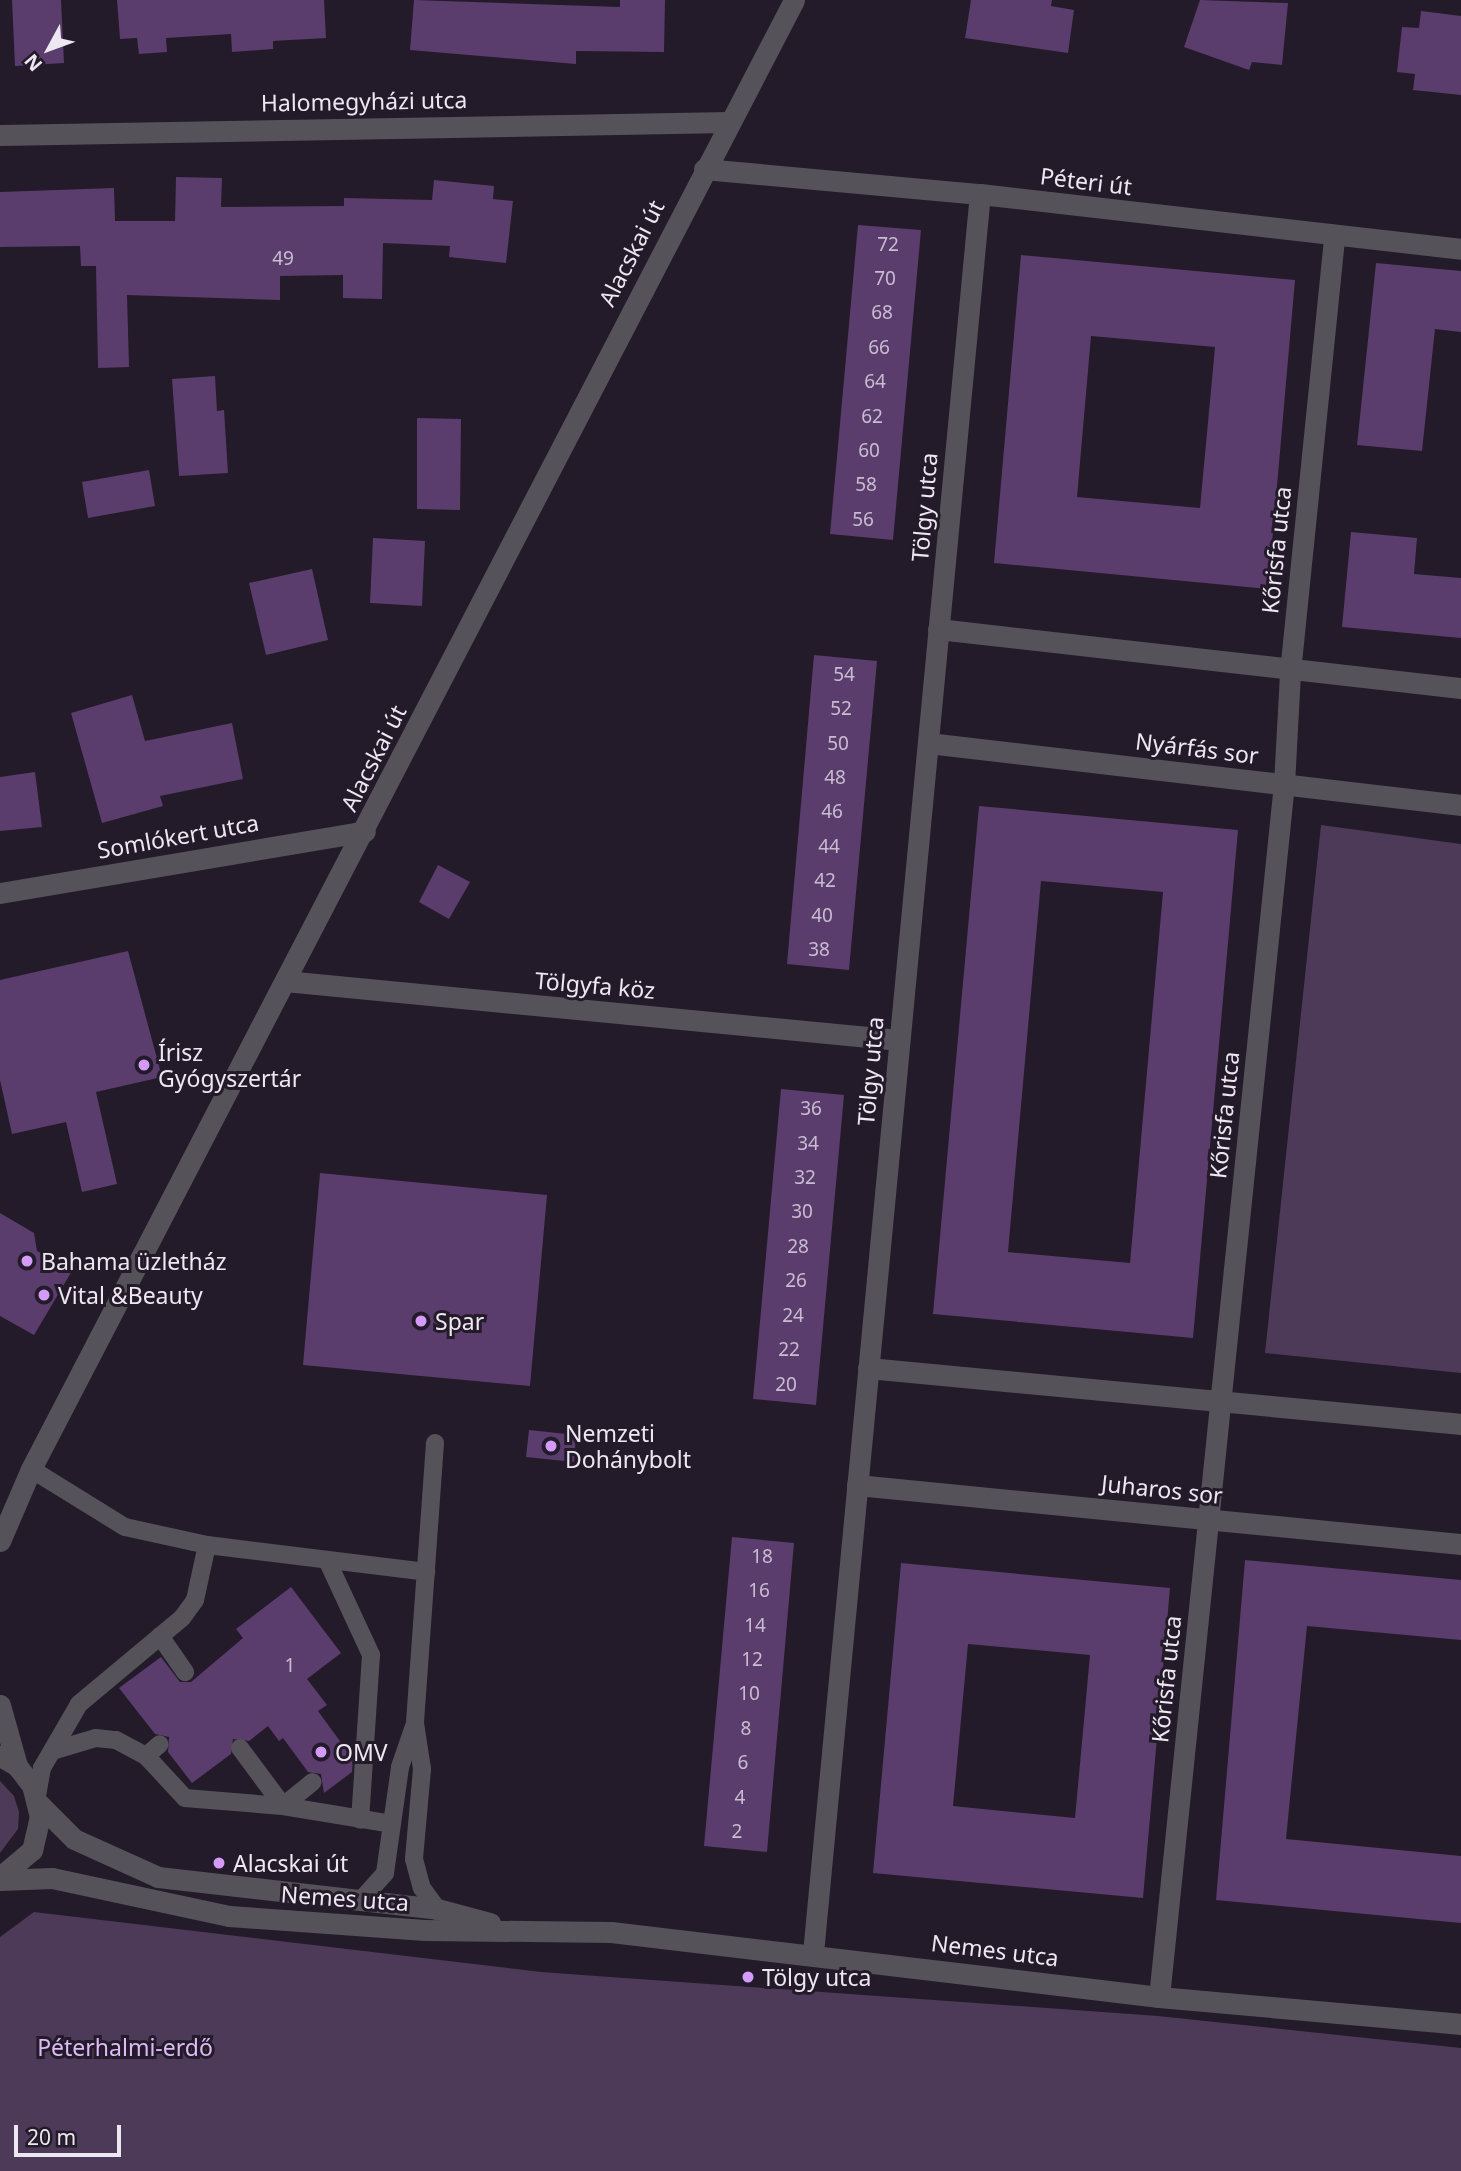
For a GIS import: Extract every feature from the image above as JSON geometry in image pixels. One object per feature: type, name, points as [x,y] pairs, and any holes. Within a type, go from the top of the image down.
[{"type":"street","name":"Alacskai út","points":[[0,1541],[32,1469],[794,0]]},
{"type":"street","name":"Halomegyházi utca","points":[[0,135],[729,122]]},
{"type":"street","name":"Péteri út","points":[[704,169],[980,194],[1334,237],[1461,249]]},
{"type":"street","name":"Tölgy utca","points":[[813,1953],[980,194]]},
{"type":"street","name":"Kőrisfa utca","points":[[1159,1997],[1284,784],[1290,672],[1334,237]]},
{"type":"street","points":[[939,629],[1290,672],[1461,688]]},
{"type":"street","name":"Nyárfás sor","points":[[928,743],[1461,805]]},
{"type":"street","name":"Somlókert utca","points":[[0,893],[365,831]]},
{"type":"street","name":"Tölgyfa köz","points":[[285,981],[900,1040]]},
{"type":"street","points":[[868,1368],[1461,1424]]},
{"type":"street","name":"Juharos sor","points":[[857,1485],[1461,1544]]},
{"type":"street","points":[[0,1705],[8,1761]]},
{"type":"street","name":"Nemes utca","points":[[8,1761],[38,1800],[74,1839],[158,1877],[437,1909],[522,1931]]},
{"type":"street","name":"Nemes utca","points":[[0,1878],[32,1850],[40,1828],[38,1800]]},
{"type":"street","name":"Nemes utca","points":[[0,1878],[52,1878],[229,1916],[522,1931],[611,1932],[813,1953],[1159,1997],[1461,2024]]},
{"type":"lane","points":[[435,1443],[415,1723],[422,1769],[414,1859],[422,1888],[437,1909]]},
{"type":"lane","points":[[32,1469],[125,1527],[207,1545],[426,1572]]},
{"type":"lane","points":[[38,1800],[41,1768],[79,1704],[160,1636],[195,1600],[207,1545]]},
{"type":"lane","points":[[327,1560],[371,1655],[360,1820]]},
{"type":"lane","points":[[160,1636],[185,1672]]},
{"type":"lane","points":[[361,1900],[385,1873],[400,1767],[415,1723]]},
{"type":"lane","points":[[52,1751],[96,1738],[124,1742],[146,1756],[186,1798],[283,1806],[392,1824]]},
{"type":"lane","points":[[350,1753],[366,1741]]},
{"type":"lane","points":[[146,1756],[160,1744]]},
{"type":"lane","points":[[240,1748],[283,1806]]},
{"type":"lane","points":[[283,1806],[313,1782]]},
{"type":"green space","points":[[1321,825],[1461,844],[1461,1373],[1265,1353]]},
{"type":"green space","points":[[0,1781],[14,1796],[19,1812],[18,1829],[0,1853]]},
{"type":"green space","name":"Péterhalmi-erdő","points":[[34,1912],[541,1972],[1158,2016],[1461,2048],[1461,2171],[0,2171],[0,1937]]},
{"type":"building","points":[[12,0],[61,0],[64,63],[15,66]]},
{"type":"building","points":[[117,0],[324,0],[326,38],[273,41],[273,49],[232,52],[231,34],[166,38],[167,52],[139,54],[137,38],[120,39]]},
{"type":"building","points":[[414,0],[620,7],[620,0],[665,0],[664,52],[576,51],[576,64],[410,50]]},
{"type":"building","points":[[971,0],[1052,0],[1051,6],[1074,10],[1068,53],[965,38]]},
{"type":"building","points":[[1200,0],[1288,3],[1282,65],[1252,62],[1249,70],[1184,47]]},
{"type":"building","points":[[1421,11],[1461,16],[1461,95],[1413,90],[1415,74],[1397,72],[1402,27],[1419,28]]},
{"type":"building","points":[[176,177],[222,178],[221,207],[344,206],[344,198],[432,200],[434,180],[494,186],[493,199],[513,201],[506,263],[449,257],[450,246],[383,243],[382,299],[343,298],[343,275],[280,276],[280,300],[127,295],[129,367],[98,368],[96,266],[81,266],[80,246],[0,247],[0,192],[114,188],[115,221],[175,221]]},
{"type":"building","points":[[858,225],[921,230],[893,540],[830,534]]},
{"type":"building","points":[[1021,255],[1295,280],[1268,589],[994,563]],"holes":[[[1091,336],[1215,347],[1200,508],[1077,497]]]},
{"type":"building","points":[[1376,263],[1461,271],[1461,332],[1435,329],[1422,451],[1357,445]]},
{"type":"building","points":[[215,376],[217,411],[224,410],[228,473],[179,476],[172,379]]},
{"type":"building","points":[[417,418],[461,419],[460,510],[417,509]]},
{"type":"building","points":[[149,470],[155,506],[88,518],[82,482]]},
{"type":"building","points":[[1351,532],[1417,538],[1414,574],[1461,578],[1461,638],[1342,627]]},
{"type":"building","points":[[373,538],[425,541],[422,606],[370,603]]},
{"type":"building","points":[[312,569],[328,640],[266,655],[249,583]]},
{"type":"building","points":[[814,655],[877,661],[849,970],[787,964]]},
{"type":"building","points":[[132,695],[145,741],[232,723],[243,779],[160,796],[163,806],[102,823],[71,713]]},
{"type":"building","points":[[35,772],[42,827],[0,831],[0,777]]},
{"type":"building","points":[[979,806],[1238,830],[1193,1338],[933,1314]],"holes":[[[1041,881],[1163,892],[1130,1263],[1008,1252]]]},
{"type":"building","points":[[438,865],[470,882],[449,919],[419,902]]},
{"type":"building","points":[[128,951],[162,1077],[96,1092],[117,1184],[82,1192],[66,1122],[12,1134],[0,1080],[0,980]]},
{"type":"building","points":[[781,1089],[844,1095],[816,1405],[753,1399]]},
{"type":"building","name":"Spar","points":[[320,1173],[547,1195],[530,1386],[303,1365]]},
{"type":"building","name":"Bahama üzletház","points":[[0,1213],[34,1233],[37,1251],[72,1271],[34,1335],[0,1316]]},
{"type":"building","name":"Nemzeti Dohánybolt","points":[[529,1430],[576,1435],[574,1462],[526,1457]]},
{"type":"building","points":[[732,1537],[794,1543],[767,1852],[704,1846]]},
{"type":"building","points":[[1245,1560],[1461,1580],[1461,1640],[1307,1626],[1286,1839],[1461,1856],[1461,1923],[1216,1900]]},
{"type":"building","points":[[901,1563],[1170,1588],[1143,1898],[873,1873]],"holes":[[[968,1644],[1090,1655],[1075,1818],[953,1806]]]},
{"type":"building","points":[[291,1587],[341,1653],[307,1679],[327,1705],[318,1711],[353,1759],[352,1772],[324,1793],[321,1774],[308,1772],[283,1738],[279,1741],[268,1726],[249,1741],[233,1739],[231,1754],[192,1783],[168,1752],[169,1737],[155,1734],[119,1688],[161,1657],[180,1682],[191,1682],[243,1638],[236,1629]]},
{"type":"place","name":"Írisz Gyógyszertár","points":[[144,1065]]},
{"type":"place","name":"Bahama üzletház","points":[[27,1261]]},
{"type":"place","name":"Vital &Beauty","points":[[44,1295]]},
{"type":"place","name":"Spar","points":[[421,1321]]},
{"type":"place","name":"Nemzeti Dohánybolt","points":[[551,1446]]},
{"type":"place","name":"OMV","points":[[321,1752]]},
{"type":"place","name":"Alacskai út","points":[[219,1863]]},
{"type":"place","name":"Tölgy utca","points":[[748,1977]]}]
